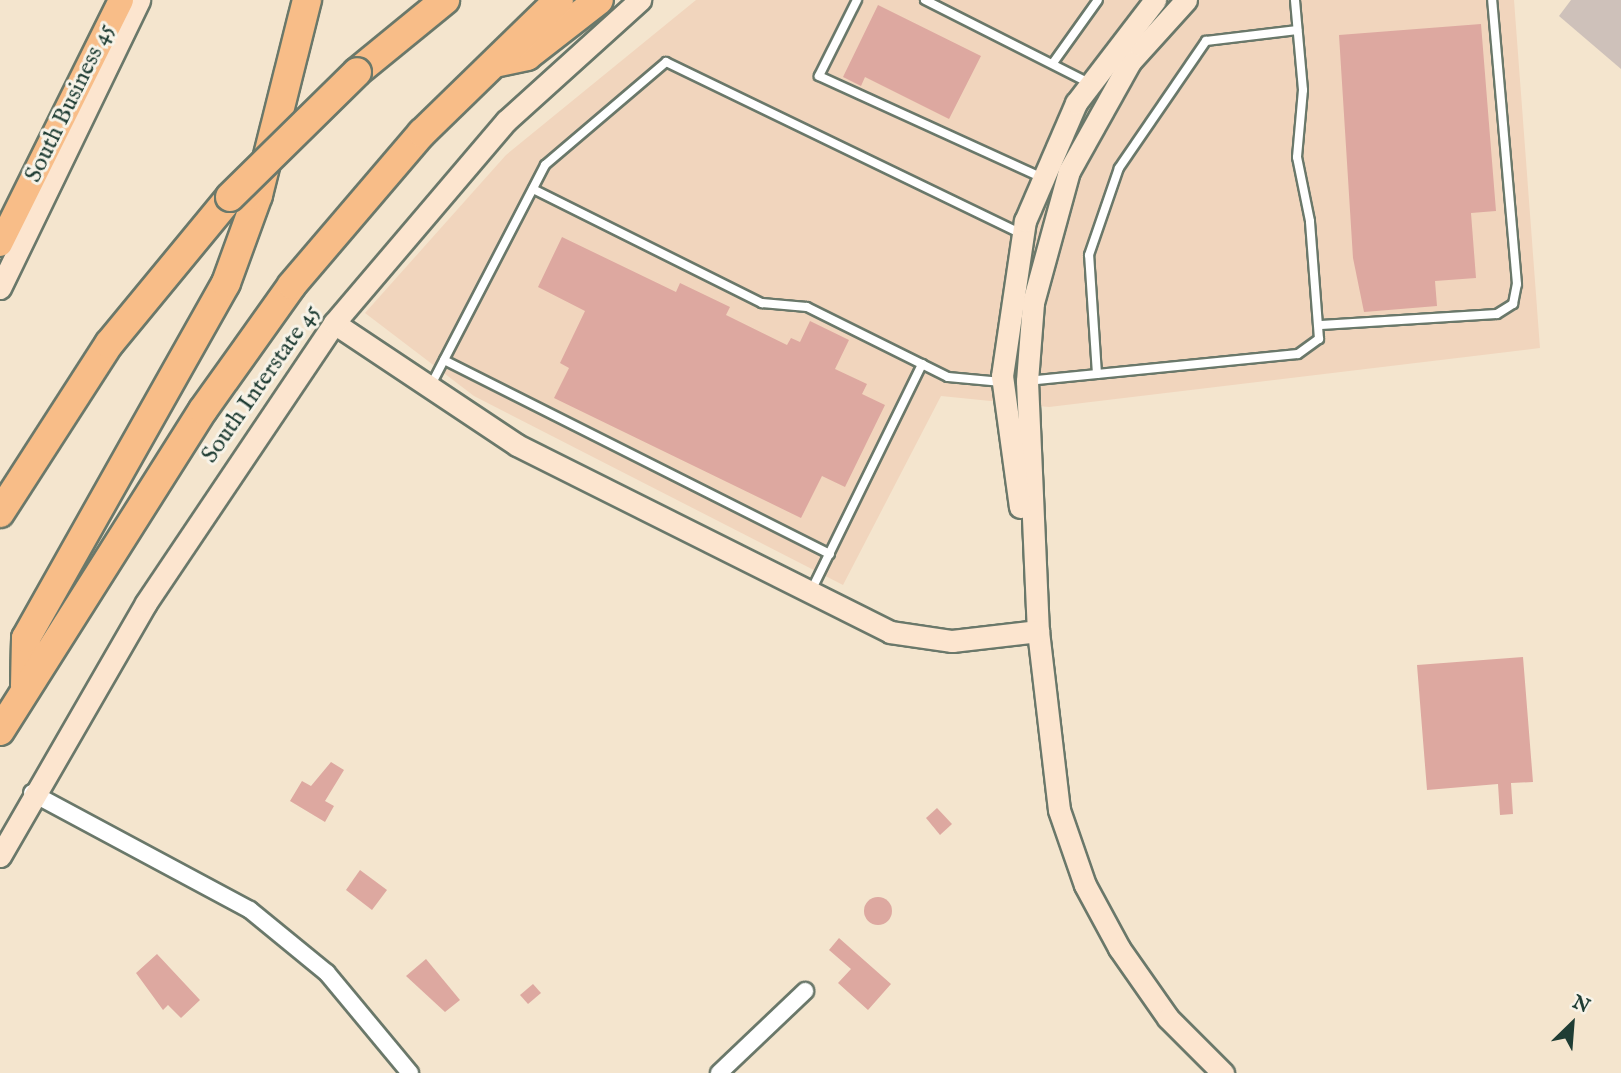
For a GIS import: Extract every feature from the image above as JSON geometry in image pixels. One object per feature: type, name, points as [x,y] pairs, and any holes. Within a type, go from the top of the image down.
[{"type":"highway","points":[[25,689],[26,638],[191,354],[230,274],[258,195],[307,0]]},
{"type":"highway","points":[[0,513],[109,344],[230,197],[357,72],[445,0]]},
{"type":"highway","points":[[0,731],[261,326],[388,170],[490,65],[559,0]]},
{"type":"highway","points":[[490,65],[527,56],[599,0]]},
{"type":"main road","name":"South Business 45","points":[[0,244],[121,0]]},
{"type":"street","points":[[0,288],[139,0]]},
{"type":"street","name":"South Interstate 45","points":[[0,856],[32,793],[146,603],[334,323],[506,121],[640,0]]},
{"type":"street","points":[[1038,631],[1002,382],[1022,234],[1042,178],[1089,83],[1154,0]]},
{"type":"street","points":[[1186,0],[1108,96],[1069,171],[1045,242],[1027,381],[1038,631],[1051,773],[1085,885],[1142,983],[1223,1073]]},
{"type":"street","points":[[1089,83],[1108,96]]},
{"type":"street","points":[[334,323],[430,388],[579,479],[811,593],[918,641],[1038,631]]},
{"type":"street","points":[[1002,382],[1027,381]]},
{"type":"street","points":[[32,793],[250,911],[286,937],[327,973],[410,1073]]},
{"type":"street","points":[[719,1073],[805,991]]},
{"type":"lane","points":[[857,0],[819,76],[1042,178]]},
{"type":"lane","points":[[925,0],[1089,83]]},
{"type":"lane","points":[[1053,63],[1098,0]]},
{"type":"lane","points":[[1027,381],[1298,354],[1315,345],[1321,325],[1297,156],[1303,90],[1295,0]]},
{"type":"lane","points":[[1321,325],[1497,314],[1513,304],[1517,284],[1492,0]]},
{"type":"lane","points":[[1097,374],[1089,255],[1119,169],[1143,127],[1206,41],[1297,30]]},
{"type":"lane","points":[[430,388],[545,165],[666,62],[1022,234]]},
{"type":"lane","points":[[533,189],[762,303],[807,307],[948,377],[1002,382]]},
{"type":"lane","points":[[444,360],[830,554]]},
{"type":"lane","points":[[811,593],[922,364]]},
{"type":"shaded area","points":[[696,0],[1514,0],[1540,348],[1049,407],[941,396],[843,585],[474,396],[365,313],[506,155]]},
{"type":"shaded area","points":[[1571,0],[1621,0],[1621,69],[1559,16]]},
{"type":"building","points":[[878,5],[981,56],[949,119],[865,77],[861,86],[843,77]]},
{"type":"building","points":[[1481,24],[1496,211],[1471,213],[1476,278],[1435,281],[1437,306],[1364,312],[1353,258],[1339,35]]},
{"type":"building","points":[[562,237],[676,292],[680,283],[730,307],[726,315],[787,345],[791,338],[800,342],[810,321],[849,340],[835,369],[867,384],[862,394],[885,405],[845,487],[822,476],[801,518],[554,398],[569,368],[560,363],[585,311],[538,287]]},
{"type":"building","points":[[1523,657],[1533,782],[1511,783],[1513,814],[1500,815],[1498,784],[1427,790],[1417,665]]},
{"type":"building","points":[[331,762],[344,770],[325,801],[334,806],[325,822],[290,801],[302,781],[311,786]]},
{"type":"building","points":[[937,808],[952,824],[940,835],[926,818]]},
{"type":"building","points":[[360,870],[387,890],[372,910],[346,890]]},
{"type":"building","points":[[878,897],[888,901],[892,911],[888,921],[878,925],[868,921],[864,911],[868,901]]},
{"type":"building","points":[[839,938],[891,984],[868,1010],[838,983],[851,969],[829,950]]},
{"type":"building","points":[[157,954],[200,1000],[181,1018],[168,1005],[163,1010],[136,973]]},
{"type":"building","points":[[426,959],[460,1000],[445,1012],[406,976]]},
{"type":"building","points":[[533,984],[541,993],[528,1004],[520,995]]}]
